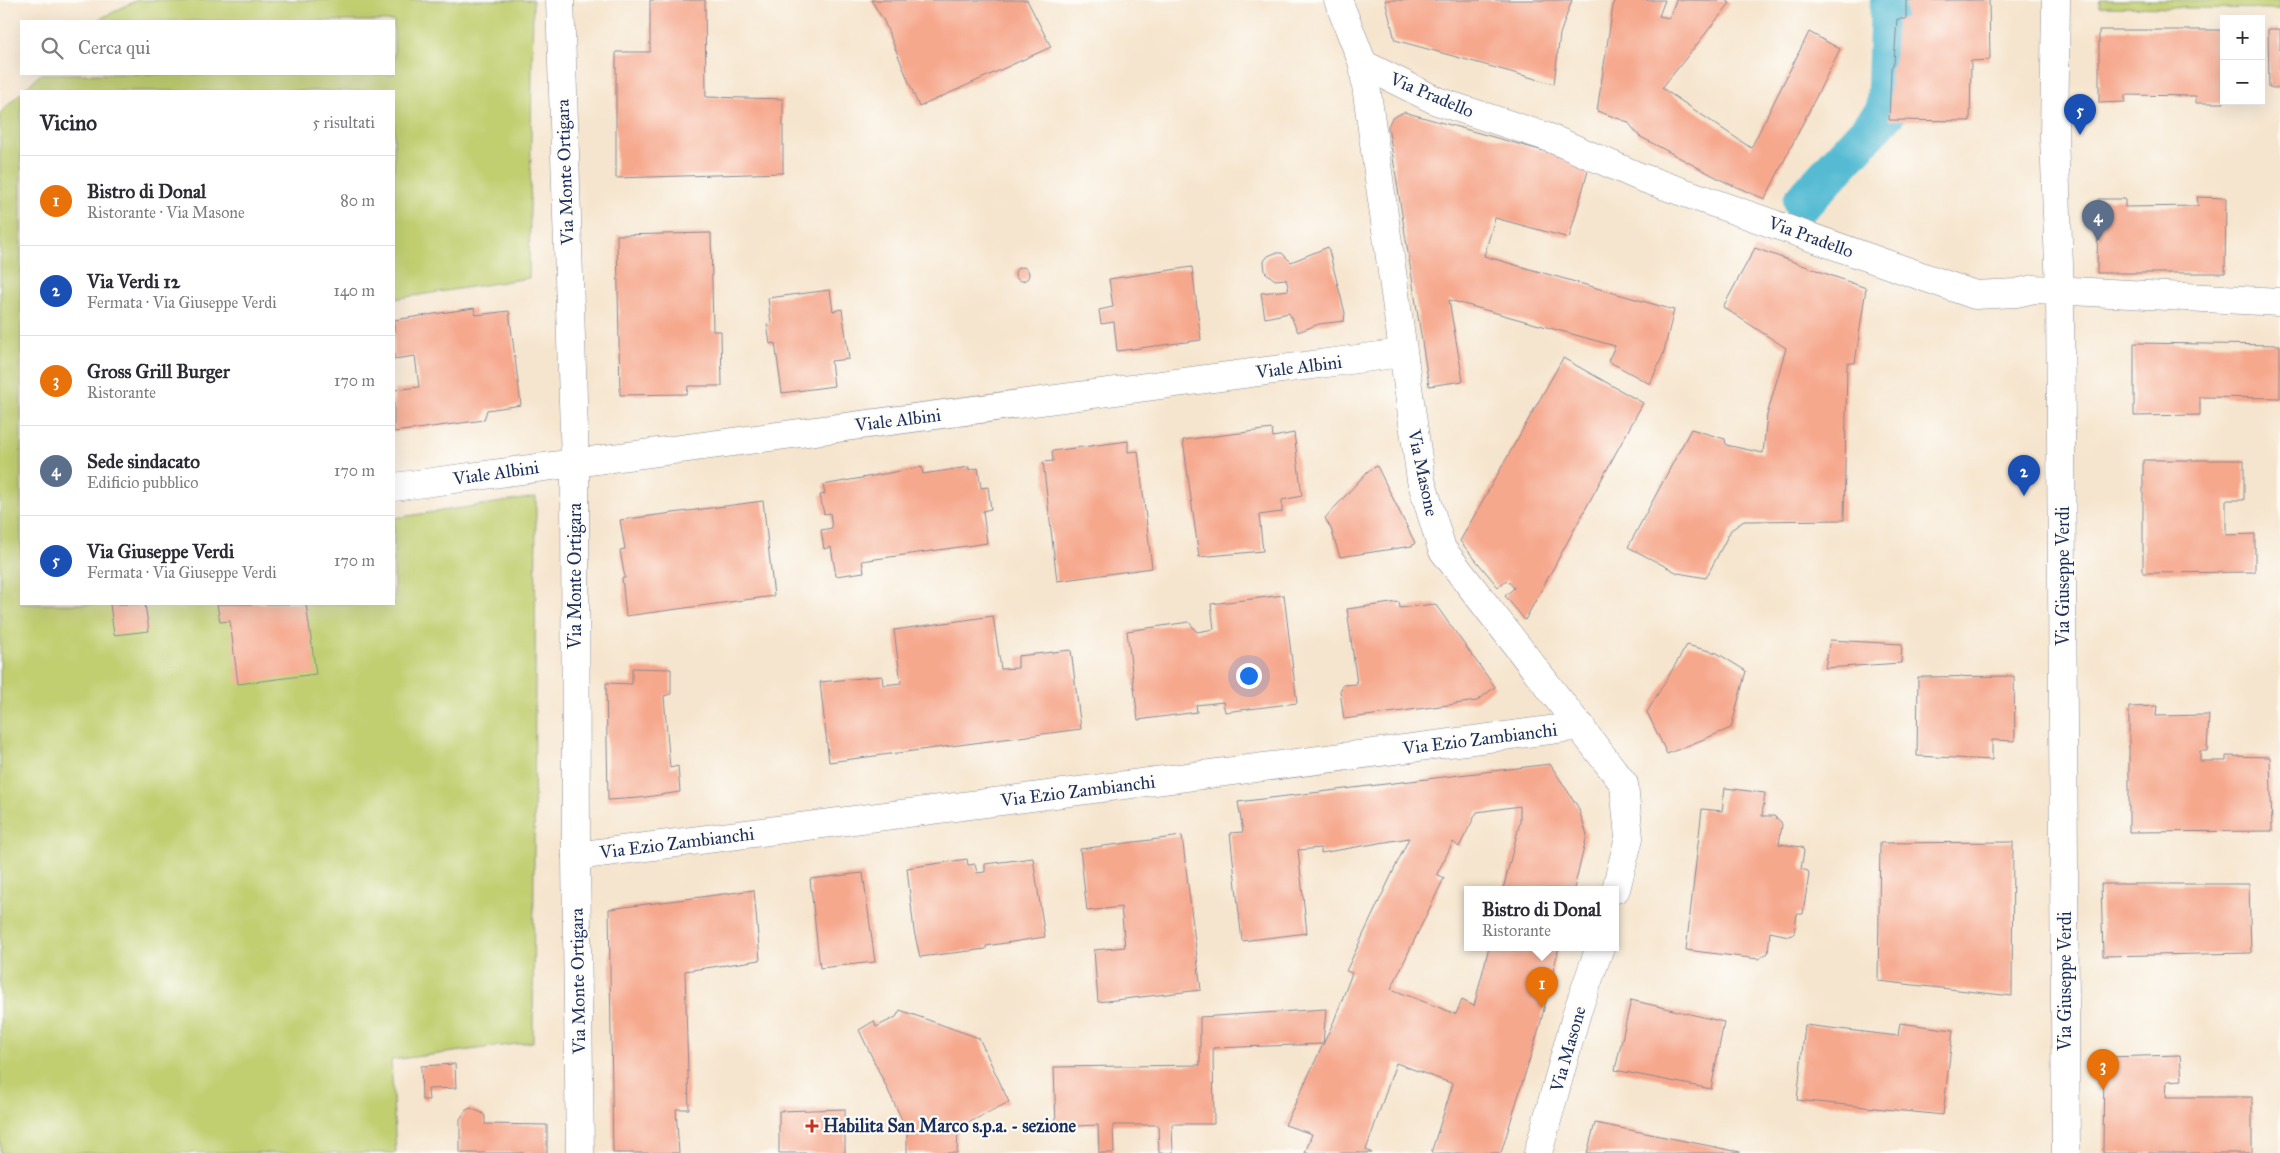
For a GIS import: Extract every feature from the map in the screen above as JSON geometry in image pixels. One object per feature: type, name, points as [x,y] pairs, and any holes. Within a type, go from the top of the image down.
[{"type":"street","name":"Via Monte Ortigara","points":[[560,0],[575,462],[576,856],[580,1153]]},
{"type":"street","name":"Via Masone","points":[[1338,0],[1363,64],[1421,480],[1442,549],[1581,726],[1624,784],[1629,838],[1617,886]]},
{"type":"street","name":"Via Giuseppe Verdi","points":[[2056,0],[2054,137],[2060,291],[2066,1153]]},
{"type":"street","name":"Via Pradello","points":[[1363,64],[1437,101],[1550,138],[1640,177],[1975,295],[2016,293],[2034,288],[2060,291],[2280,302]]},
{"type":"street","name":"Viale Albini","points":[[395,487],[1402,353]]},
{"type":"street","name":"Via Ezio Zambianchi","points":[[576,856],[1581,726]]},
{"type":"street","name":"Via Masone","points":[[1538,1153],[1577,1012],[1599,951]]},
{"type":"green space","points":[[137,0],[533,0],[529,278],[395,299],[395,90],[23,90],[40,75],[395,75],[395,20],[98,20]]},
{"type":"green space","points":[[2100,0],[2280,0],[2280,9],[2099,7]]},
{"type":"green space","points":[[20,93],[20,605],[395,605],[395,518],[536,497],[533,1042],[391,1060],[396,1153],[0,1153],[0,113]]},
{"type":"building","points":[[650,0],[705,0],[706,97],[783,99],[783,173],[616,178],[616,52],[650,52]]},
{"type":"building","points":[[871,0],[1027,0],[1051,47],[919,107],[884,21]]},
{"type":"building","points":[[1385,0],[1572,0],[1560,34],[1554,84],[1395,40]]},
{"type":"building","points":[[1614,0],[1665,0],[1659,16],[1669,18],[1676,0],[1726,0],[1730,3],[1662,88],[1751,148],[1809,32],[1840,49],[1765,199],[1727,183],[1639,136],[1628,122],[1597,111]]},
{"type":"building","points":[[1906,0],[1989,0],[1990,60],[1971,61],[1970,121],[1889,120],[1891,68],[1894,63],[1897,19],[1906,19]]},
{"type":"building","points":[[2268,29],[2280,29],[2280,88],[2269,88]]},
{"type":"building","points":[[2099,30],[2220,30],[2220,103],[2196,103],[2196,96],[2125,95],[2125,102],[2099,103]]},
{"type":"building","points":[[1404,112],[1590,164],[1569,238],[1495,218],[1484,256],[1674,310],[1663,355],[1650,384],[1608,361],[1615,346],[1449,300],[1463,381],[1429,386],[1388,126],[1392,118]]},
{"type":"building","points":[[2197,197],[2226,198],[2225,273],[2097,273],[2098,199],[2125,199],[2125,207],[2198,206]]},
{"type":"building","points":[[711,233],[713,331],[721,331],[722,386],[688,386],[687,394],[620,395],[617,235]]},
{"type":"building","points":[[1328,247],[1345,313],[1344,321],[1319,324],[1298,332],[1289,313],[1265,318],[1261,293],[1289,290],[1286,279],[1275,280],[1265,272],[1264,261],[1268,256],[1282,253],[1291,262]]},
{"type":"building","points":[[1755,248],[1866,288],[1855,363],[1847,363],[1844,520],[1744,521],[1731,530],[1706,578],[1678,573],[1628,547],[1691,429],[1725,439],[1726,445],[1763,453],[1767,415],[1786,348],[1723,307]]},
{"type":"building","points":[[1019,267],[1025,267],[1029,274],[1025,281],[1019,281],[1015,277],[1015,271]]},
{"type":"building","points":[[1192,267],[1201,340],[1117,351],[1114,322],[1101,324],[1099,310],[1113,307],[1109,279]]},
{"type":"building","points":[[830,290],[833,311],[842,309],[849,359],[831,361],[834,386],[782,393],[775,343],[770,344],[767,324],[771,323],[768,298]]},
{"type":"building","points":[[474,308],[476,315],[509,311],[521,405],[487,410],[484,420],[395,432],[395,390],[419,387],[415,356],[395,359],[395,320]]},
{"type":"building","points":[[2134,343],[2280,345],[2280,398],[2200,397],[2200,415],[2134,416]]},
{"type":"building","points":[[1563,358],[1643,403],[1525,620],[1505,596],[1514,588],[1507,580],[1498,587],[1460,541]]},
{"type":"building","points":[[1272,429],[1273,437],[1294,433],[1302,496],[1282,500],[1282,512],[1259,515],[1263,551],[1199,557],[1183,440]]},
{"type":"building","points":[[1128,441],[1128,452],[1138,451],[1152,568],[1057,581],[1043,462],[1053,461],[1052,451]]},
{"type":"building","points":[[2143,460],[2244,460],[2244,500],[2226,500],[2226,535],[2255,534],[2255,572],[2143,573]]},
{"type":"building","points":[[1377,466],[1415,543],[1412,546],[1340,557],[1331,529],[1325,518],[1368,471]]},
{"type":"building","points":[[922,467],[923,474],[969,467],[969,470],[978,468],[981,488],[988,487],[991,509],[983,511],[987,543],[862,561],[864,572],[836,576],[831,547],[824,549],[821,530],[832,528],[830,513],[824,514],[820,495],[825,494],[823,485]]},
{"type":"building","points":[[763,501],[774,596],[626,616],[622,578],[625,578],[620,550],[625,549],[620,520]]},
{"type":"building","points":[[1284,595],[1297,703],[1225,712],[1223,702],[1196,705],[1197,712],[1138,720],[1127,631],[1189,622],[1197,632],[1214,629],[1211,604]]},
{"type":"building","points":[[1399,602],[1400,608],[1435,604],[1495,687],[1477,701],[1344,719],[1340,691],[1343,685],[1357,684],[1347,609]]},
{"type":"building","points":[[110,605],[145,605],[149,631],[114,635]]},
{"type":"building","points":[[217,605],[306,605],[316,674],[238,684],[230,621],[220,622]]},
{"type":"building","points":[[993,616],[1001,669],[1018,668],[1018,656],[1071,650],[1081,729],[829,762],[820,682],[882,676],[883,685],[901,683],[894,630]]},
{"type":"building","points":[[1830,640],[1902,644],[1901,663],[1825,668]]},
{"type":"building","points":[[1687,645],[1717,653],[1746,671],[1731,728],[1667,754],[1647,712]]},
{"type":"building","points":[[632,668],[671,669],[671,694],[664,696],[670,768],[678,766],[680,792],[608,800],[606,683],[632,684]]},
{"type":"building","points":[[2014,676],[2015,741],[1992,740],[1992,760],[1917,756],[1918,677]]},
{"type":"building","points":[[2157,706],[2156,716],[2209,715],[2207,751],[2200,751],[2200,761],[2226,761],[2226,756],[2270,757],[2272,831],[2129,832],[2129,707]]},
{"type":"building","points":[[1550,764],[1578,807],[1587,835],[1575,886],[1504,886],[1520,822],[1520,806],[1477,812],[1459,847],[1453,842],[1437,874],[1444,878],[1391,989],[1456,1014],[1462,1000],[1474,1006],[1488,951],[1558,951],[1540,1025],[1501,1153],[1431,1153],[1453,1084],[1396,1063],[1366,1150],[1372,1153],[1305,1153],[1312,1134],[1285,1125],[1334,1021],[1352,973],[1346,971],[1409,838],[1321,853],[1321,848],[1298,850],[1307,933],[1242,941],[1230,833],[1243,832],[1238,802]]},
{"type":"building","points":[[1725,788],[1765,793],[1762,816],[1774,816],[1781,822],[1779,844],[1802,847],[1804,851],[1801,869],[1808,871],[1809,874],[1803,914],[1797,914],[1794,934],[1789,936],[1770,932],[1768,953],[1758,959],[1686,950],[1702,809],[1722,811]]},
{"type":"building","points":[[1182,836],[1201,990],[1098,1002],[1094,950],[1125,947],[1121,907],[1087,911],[1080,849]]},
{"type":"building","points":[[2013,842],[2012,996],[1878,981],[1880,843]]},
{"type":"building","points":[[1033,858],[1045,937],[986,946],[986,949],[920,957],[914,931],[907,868],[967,859],[968,865],[975,864],[977,873],[985,872],[985,864]]},
{"type":"building","points":[[863,873],[875,962],[820,968],[810,879]]},
{"type":"building","points":[[2101,884],[2249,884],[2251,953],[2103,956]]},
{"type":"building","points":[[754,890],[760,960],[685,971],[689,1109],[676,1109],[679,1153],[613,1153],[609,909]]},
{"type":"building","points":[[1631,1000],[1724,1022],[1711,1089],[1615,1070]]},
{"type":"building","points":[[1326,1009],[1323,1044],[1213,1048],[1214,1124],[1172,1124],[1173,1153],[1159,1153],[1158,1125],[1113,1125],[1114,1153],[1099,1153],[1098,1125],[1056,1127],[1054,1067],[1200,1065],[1200,1017]]},
{"type":"building","points":[[900,1010],[979,1038],[1009,1102],[958,1128],[957,1153],[907,1153],[907,1130],[859,1030],[874,1021],[876,1027],[896,1017]]},
{"type":"building","points":[[1900,1023],[1953,1030],[1943,1115],[1797,1100],[1805,1025],[1898,1036]]},
{"type":"building","points":[[2180,1055],[2182,1080],[2167,1081],[2166,1097],[2252,1097],[2252,1153],[2103,1153],[2104,1057]]},
{"type":"building","points":[[455,1064],[456,1088],[428,1089],[429,1100],[422,1100],[421,1066]]},
{"type":"building","points":[[470,1108],[485,1116],[485,1124],[547,1125],[547,1153],[460,1153],[460,1119],[465,1111]]},
{"type":"building","name":"Habilita San Marco s.p.a. - sezione","points":[[845,1109],[845,1153],[779,1153],[779,1111]]},
{"type":"building","points":[[1595,1123],[1740,1152],[1740,1153],[1587,1153]]},
{"type":"waterway","points":[[1803,202],[1886,112],[1890,0]]},
{"type":"place","name":"Via Giuseppe Verdi","points":[[2080,135]]},
{"type":"place","name":"Sede sindacato","points":[[2098,241]]},
{"type":"place","name":"Via Verdi 12","points":[[2024,496]]},
{"type":"place","name":"Bistro di Donal","points":[[1542,1008]]},
{"type":"place","name":"Gross Grill Burger","points":[[2103,1090]]},
{"type":"place","name":"Habilita San Marco s.p.a. - sezione","points":[[812,1126]]}]
